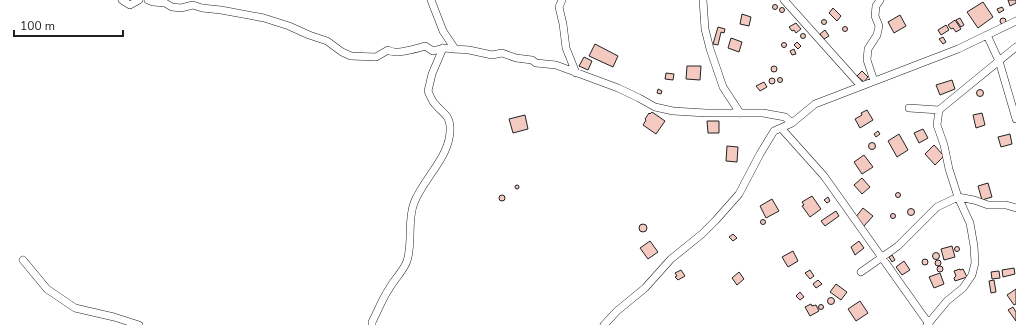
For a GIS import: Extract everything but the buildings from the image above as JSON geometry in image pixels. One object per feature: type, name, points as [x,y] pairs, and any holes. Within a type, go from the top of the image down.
[{"type":"street","points":[[122,0],[130,5],[139,0]]},
{"type":"street","points":[[148,0],[165,3],[172,7],[181,8],[193,5],[202,8],[264,18],[327,41],[342,52],[351,56],[376,57],[388,50],[396,53],[425,46],[433,50],[443,48],[469,50],[492,55],[502,53],[516,58],[532,60],[536,63],[556,65],[618,88],[655,107],[706,113],[762,113],[785,117],[792,123]]},
{"type":"street","points":[[431,0],[443,31],[455,49]]},
{"type":"street","points":[[562,0],[559,7],[566,48],[576,73]]},
{"type":"street","points":[[703,0],[710,49],[723,87],[740,113]]},
{"type":"street","points":[[784,0],[862,86]]},
{"type":"street","points":[[874,81],[868,60],[868,49],[879,26],[875,16],[876,6],[880,0]]},
{"type":"street","points":[[604,325],[617,311],[645,288],[671,259],[702,234],[739,194],[774,131],[792,123],[815,104],[958,49],[1016,20]]},
{"type":"street","points":[[987,35],[999,61],[1016,119]]},
{"type":"street","points":[[909,108],[939,110],[1016,47]]},
{"type":"street","points":[[372,325],[372,322],[388,290],[407,262],[410,248],[411,218],[414,204],[424,185],[444,154],[448,144],[450,129],[449,118],[435,104],[428,91],[432,74],[443,48]]},
{"type":"street","points":[[781,128],[824,176],[928,324],[947,301],[963,288],[972,275],[974,264],[974,246],[970,222],[958,197],[948,169],[944,145],[937,125],[939,110]]},
{"type":"street","points":[[861,272],[898,246],[937,207],[958,197],[974,200],[988,205],[1006,205],[1016,208]]},
{"type":"street","points":[[23,260],[48,289],[75,308],[114,317],[139,325]]}]
